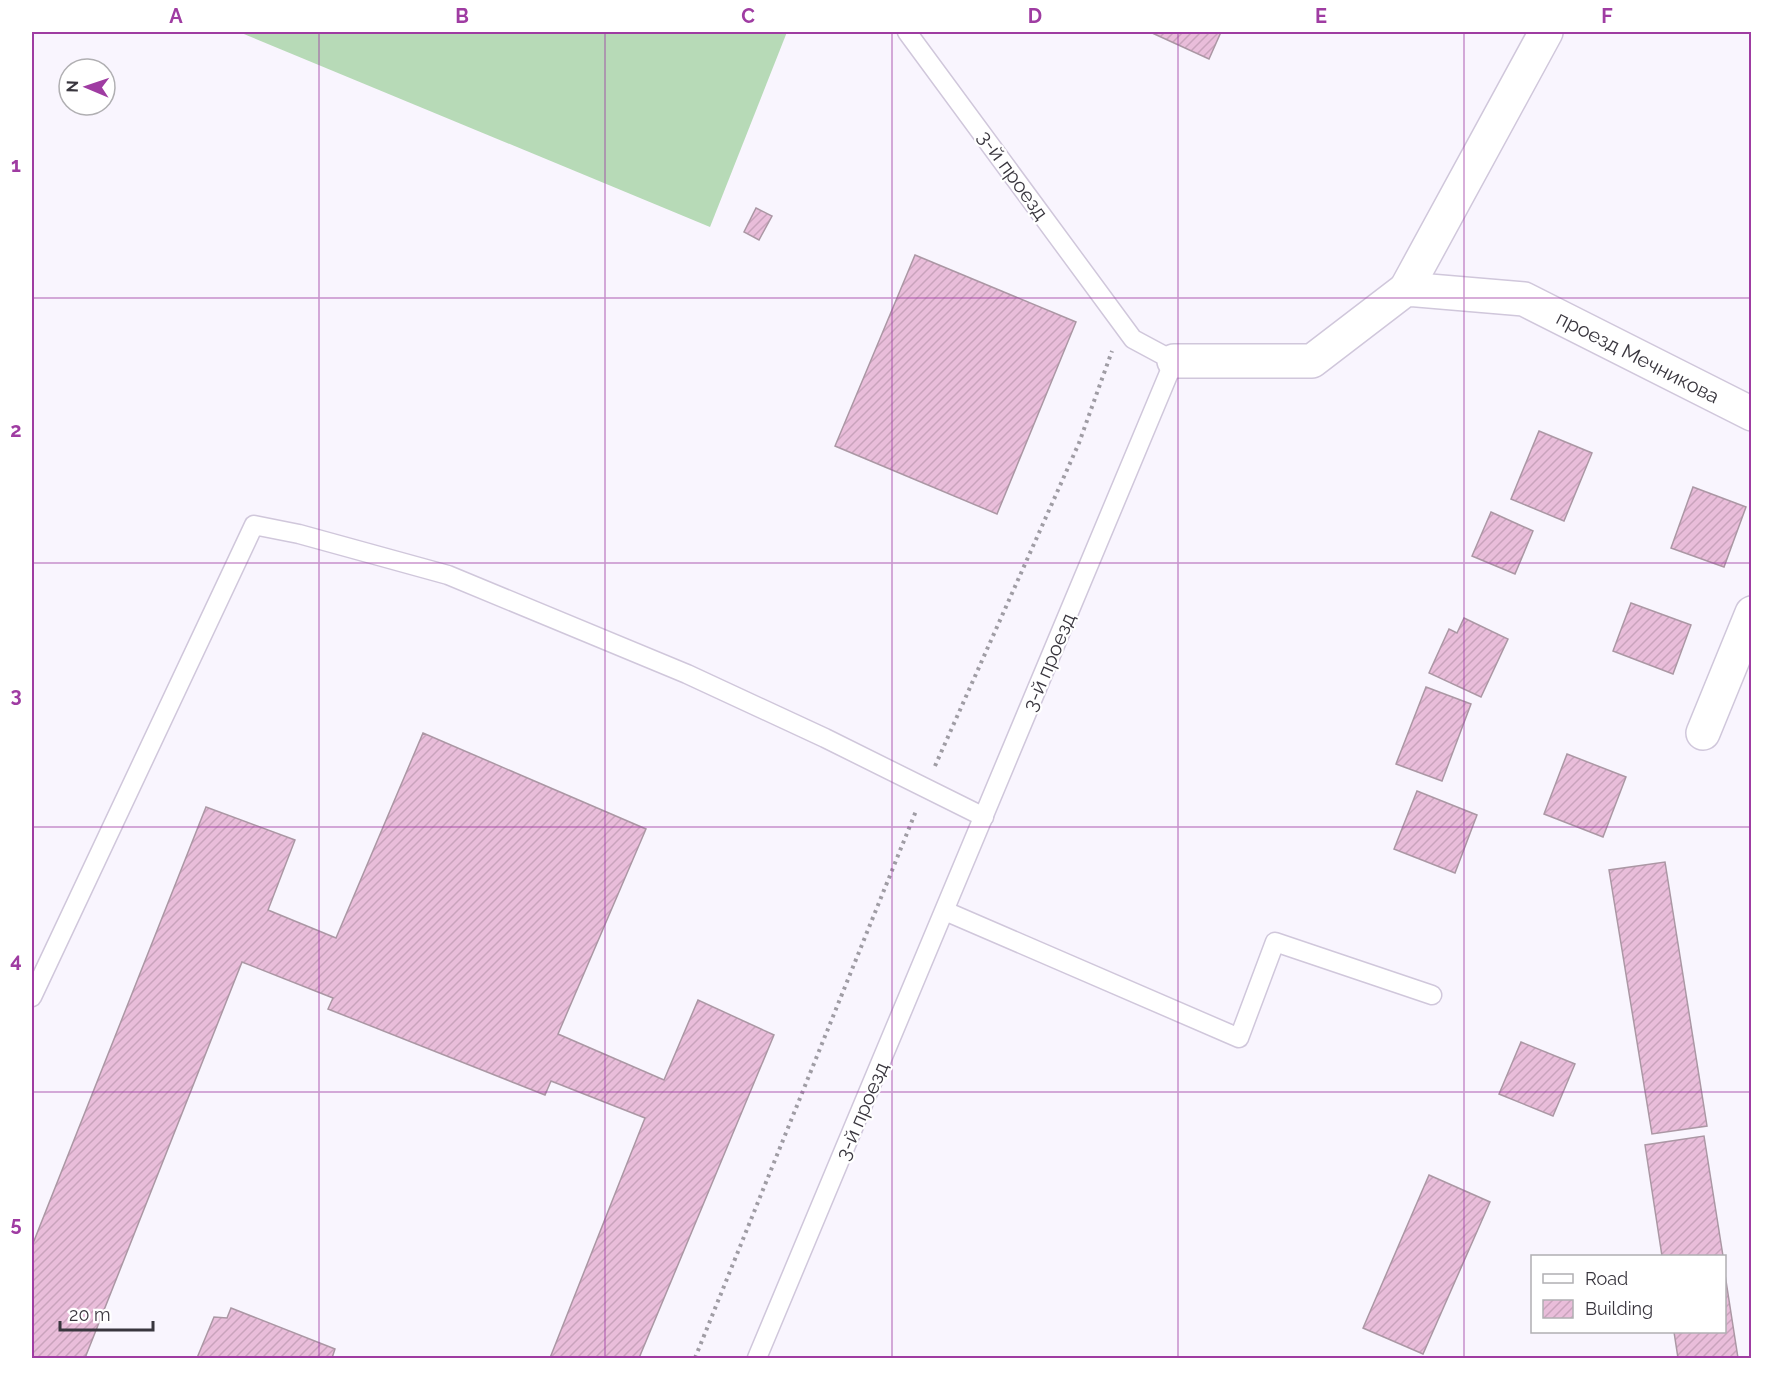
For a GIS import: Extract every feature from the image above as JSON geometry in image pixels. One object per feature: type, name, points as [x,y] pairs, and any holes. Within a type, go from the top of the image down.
[{"type":"street","points":[[1174,361],[1312,361],[1406,289],[1546,32]]},
{"type":"street","name":"проезд Мечникова","points":[[1406,289],[1524,299],[1752,414]]},
{"type":"street","points":[[1703,733],[1752,612]]},
{"type":"lane","name":"3-й проезд","points":[[758,1359],[1174,361],[1133,339],[907,32]]},
{"type":"lane","points":[[32,997],[254,525],[299,534],[448,575],[687,674],[825,738],[984,818]]},
{"type":"lane","points":[[945,911],[1239,1038],[1275,942],[1432,995]]},
{"type":"path","points":[[694,1359],[925,788],[1079,443],[1112,351],[1133,339]]},
{"type":"green space","points":[[239,32],[787,32],[710,227]]},
{"type":"building","points":[[1150,32],[1221,32],[1209,59]]},
{"type":"building","points":[[756,208],[772,216],[759,240],[744,232]]},
{"type":"building","points":[[915,255],[1076,322],[997,514],[835,446]]},
{"type":"building","points":[[1539,431],[1592,453],[1564,521],[1511,499]]},
{"type":"building","points":[[1693,487],[1746,507],[1724,567],[1671,548]]},
{"type":"building","points":[[1491,512],[1533,531],[1515,574],[1472,556]]},
{"type":"building","points":[[1631,603],[1691,625],[1673,674],[1613,651]]},
{"type":"building","points":[[1464,618],[1508,639],[1481,697],[1429,673],[1449,629],[1457,633]]},
{"type":"building","points":[[1426,687],[1471,704],[1442,781],[1396,764]]},
{"type":"building","points":[[423,733],[646,829],[558,1034],[664,1080],[698,1000],[774,1035],[639,1358],[550,1358],[645,1118],[551,1081],[545,1095],[328,1009],[333,998],[242,962],[85,1358],[32,1358],[32,1246],[206,807],[295,840],[268,910],[336,938]]},
{"type":"building","points":[[1567,754],[1626,777],[1603,837],[1544,814]]},
{"type":"building","points":[[1417,791],[1477,815],[1455,873],[1394,849]]},
{"type":"building","points":[[1665,862],[1707,1126],[1652,1134],[1609,870]]},
{"type":"building","points":[[1521,1042],[1575,1064],[1553,1116],[1499,1094]]},
{"type":"building","points":[[1704,1136],[1723,1255],[1662,1255],[1645,1145]]},
{"type":"building","points":[[1429,1175],[1490,1202],[1423,1354],[1363,1328]]},
{"type":"building","points":[[1726,1281],[1738,1358],[1678,1358],[1674,1333],[1726,1333]]},
{"type":"building","points":[[231,1308],[335,1349],[332,1358],[197,1358],[214,1317],[227,1318]]}]
